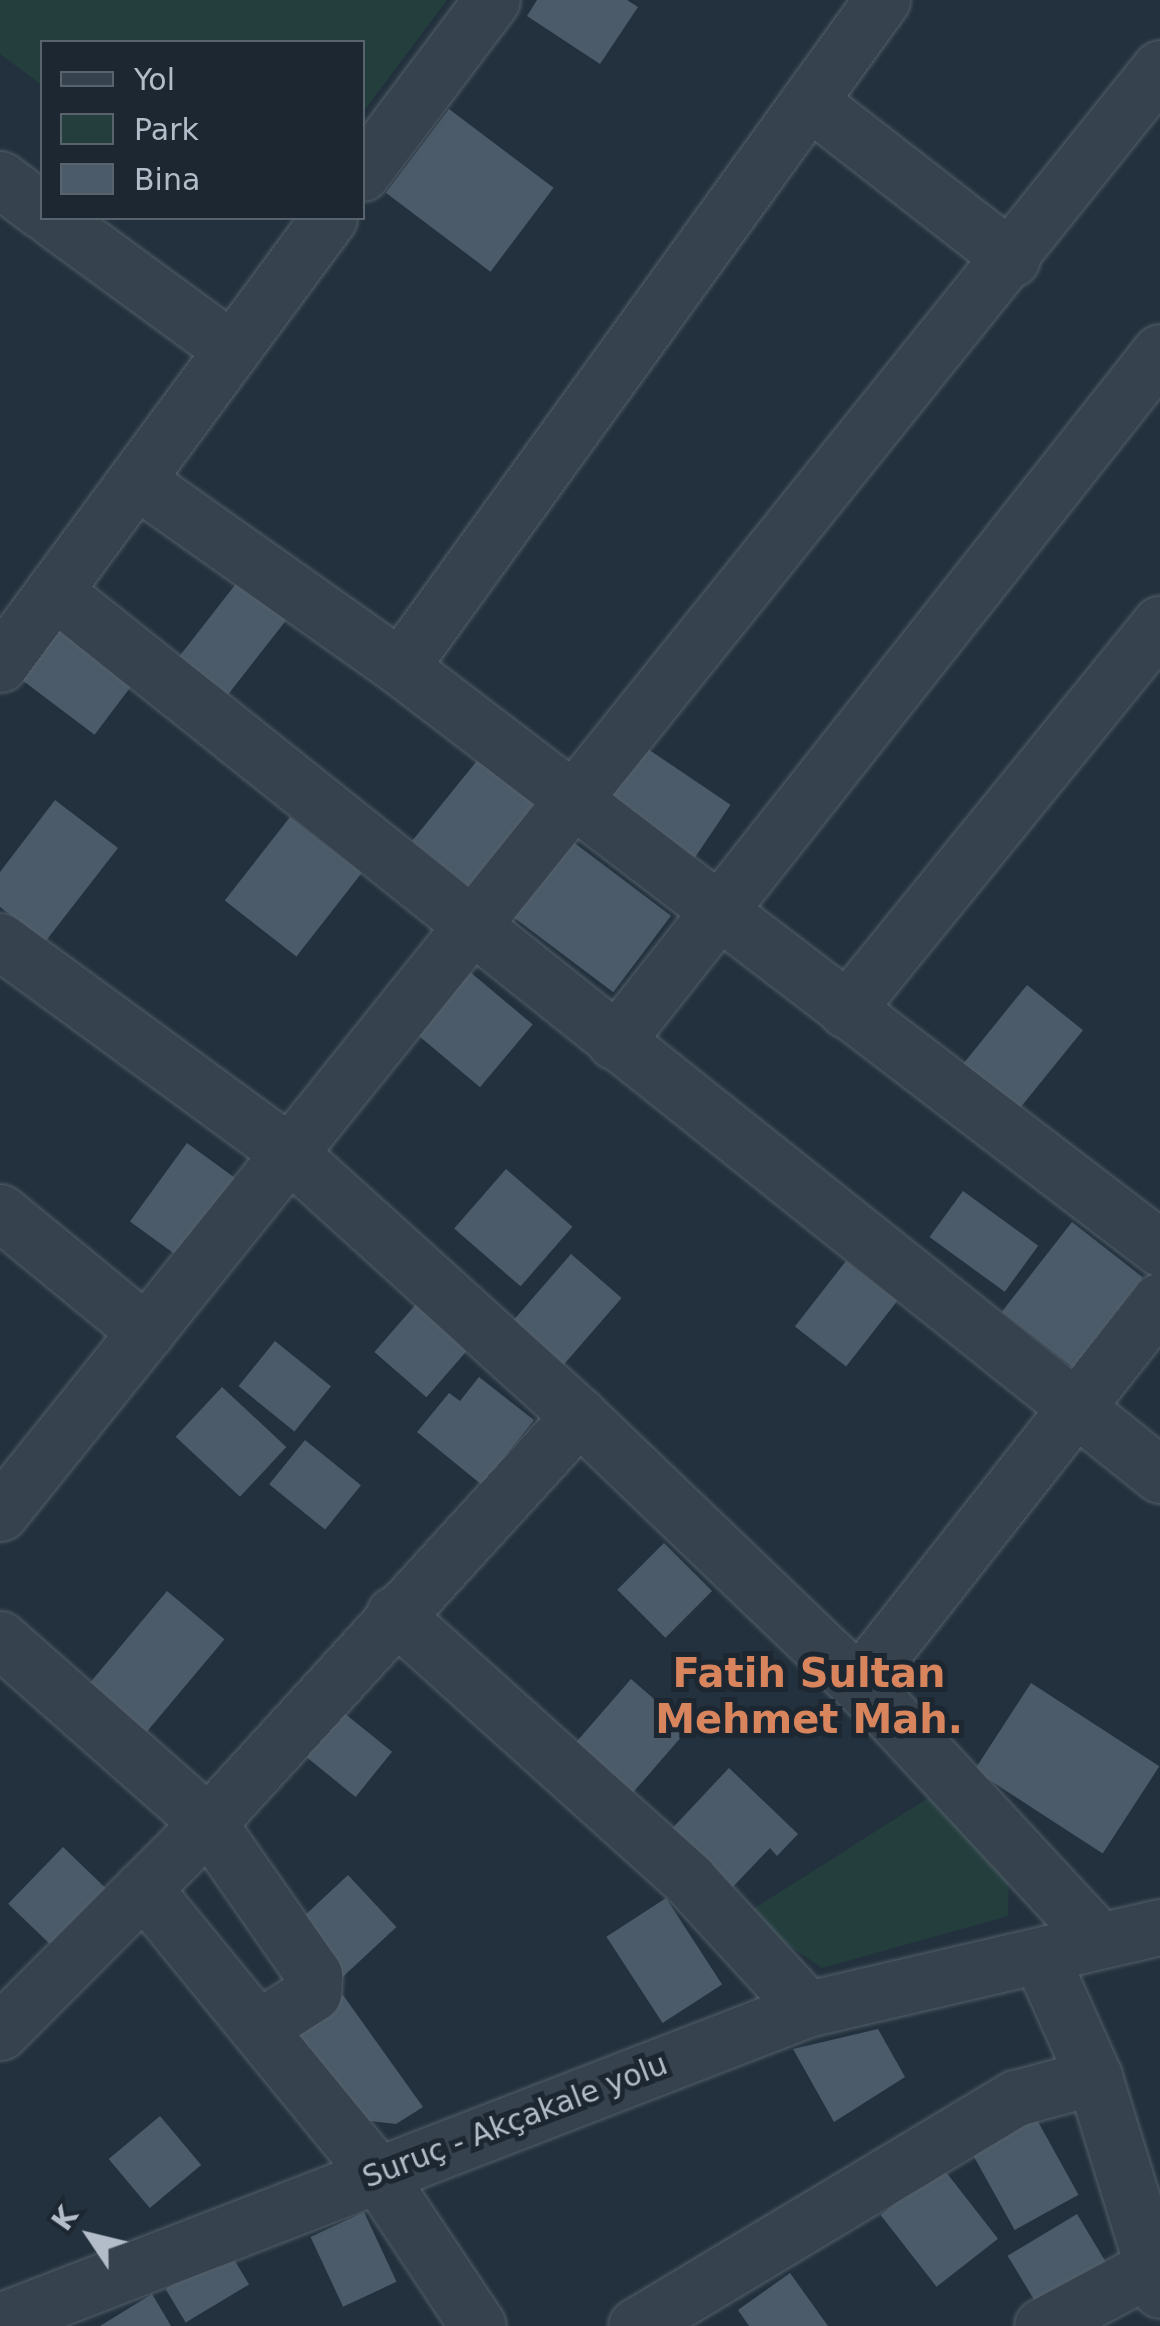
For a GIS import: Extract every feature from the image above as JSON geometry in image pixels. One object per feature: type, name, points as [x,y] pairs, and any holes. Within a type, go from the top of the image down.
[{"type":"street","points":[[365,169],[492,0]]},
{"type":"street","points":[[400,667],[882,0]]},
{"type":"street","points":[[0,1513],[565,801],[1012,259],[1160,68]]},
{"type":"street","points":[[809,102],[1012,259]]},
{"type":"street","points":[[0,180],[40,210]]},
{"type":"street","points":[[55,220],[231,349]]},
{"type":"street","points":[[0,664],[328,220]]},
{"type":"street","points":[[615,1042],[721,913],[1160,352]]},
{"type":"street","points":[[136,480],[400,667],[565,801],[721,913],[1160,1248]]},
{"type":"street","points":[[54,591],[474,918],[615,1042],[1160,1476]]},
{"type":"street","points":[[846,1010],[1142,681],[1160,623]]},
{"type":"street","points":[[0,941],[287,1152],[580,1416],[1137,1946]]},
{"type":"street","points":[[0,1212],[146,1332]]},
{"type":"street","points":[[858,1683],[1071,1404],[1160,1302]]},
{"type":"street","points":[[0,2032],[208,1823],[394,1614],[580,1416]]},
{"type":"street","points":[[394,1614],[689,1880],[807,2009]]},
{"type":"street","points":[[0,1639],[208,1823],[314,1975],[313,1993],[262,2026]]},
{"type":"street","points":[[142,1888],[262,2026],[280,2063],[377,2174],[478,2326]]},
{"type":"street","name":"Suruç - Akçakale yolu","points":[[0,2321],[807,2009],[1040,1956],[1137,1946]]},
{"type":"street","points":[[1040,1956],[1094,2078],[1155,2279],[1042,2326]]},
{"type":"street","points":[[636,2326],[1016,2098],[1094,2078]]},
{"type":"green space","points":[[0,0],[447,0],[365,109],[365,40],[40,40],[40,84],[0,54]]},
{"type":"green space","points":[[928,1798],[1009,1870],[1008,1916],[822,1968],[744,1915]]},
{"type":"building","points":[[537,0],[627,0],[638,7],[600,64],[527,16]]},
{"type":"building","points":[[449,109],[554,188],[490,272],[386,193]]},
{"type":"building","points":[[242,576],[291,614],[228,695],[179,656]]},
{"type":"building","points":[[52,625],[132,685],[95,735],[15,675]]},
{"type":"building","points":[[636,741],[731,805],[690,865],[595,802]]},
{"type":"building","points":[[480,757],[538,804],[470,888],[412,841]]},
{"type":"building","points":[[55,800],[118,848],[45,942],[0,907],[0,872]]},
{"type":"building","points":[[290,817],[362,873],[296,957],[225,901]]},
{"type":"building","points":[[568,838],[671,916],[613,992],[510,915]]},
{"type":"building","points":[[463,966],[533,1024],[480,1087],[410,1029]]},
{"type":"building","points":[[1027,985],[1083,1030],[1010,1120],[954,1075]]},
{"type":"building","points":[[187,1143],[237,1179],[180,1258],[130,1221]]},
{"type":"building","points":[[506,1169],[572,1227],[521,1286],[454,1229]]},
{"type":"building","points":[[963,1191],[1038,1246],[1005,1292],[929,1237]]},
{"type":"building","points":[[1072,1222],[1143,1277],[1073,1367],[1002,1312]]},
{"type":"building","points":[[571,1254],[622,1298],[563,1366],[512,1322]]},
{"type":"building","points":[[846,1261],[897,1301],[846,1366],[795,1326]]},
{"type":"building","points":[[417,1303],[469,1348],[426,1397],[374,1352]]},
{"type":"building","points":[[275,1341],[331,1386],[294,1431],[238,1386]]},
{"type":"building","points":[[479,1377],[534,1420],[482,1485],[417,1432],[449,1393],[460,1401]]},
{"type":"building","points":[[222,1387],[286,1447],[240,1497],[176,1437]]},
{"type":"building","points":[[305,1440],[361,1485],[325,1530],[269,1484]]},
{"type":"building","points":[[664,1543],[712,1591],[665,1638],[617,1590]]},
{"type":"building","points":[[167,1591],[224,1639],[142,1737],[85,1689]]},
{"type":"building","points":[[631,1679],[688,1729],[627,1800],[569,1750]]},
{"type":"building","points":[[1031,1683],[1159,1766],[1103,1854],[974,1770]]},
{"type":"building","points":[[333,1704],[392,1752],[356,1797],[296,1749]]},
{"type":"building","points":[[729,1768],[798,1834],[777,1856],[770,1848],[727,1893],[666,1835]]},
{"type":"building","points":[[63,1847],[108,1891],[53,1948],[8,1904]]},
{"type":"building","points":[[348,1875],[396,1927],[342,1978],[293,1926]]},
{"type":"building","points":[[666,1898],[722,1984],[663,2023],[606,1937]]},
{"type":"building","points":[[343,1995],[423,2107],[396,2124],[352,2119],[293,2032]]},
{"type":"building","points":[[878,2029],[905,2077],[834,2122],[793,2049]]},
{"type":"building","points":[[1031,2109],[1079,2195],[1015,2230],[967,2144]]},
{"type":"building","points":[[160,2116],[201,2165],[150,2208],[109,2159]]},
{"type":"building","points":[[942,2167],[998,2239],[937,2287],[881,2215]]},
{"type":"building","points":[[364,2212],[397,2282],[343,2307],[311,2237]]},
{"type":"building","points":[[1077,2214],[1109,2267],[1040,2309],[1008,2256]]},
{"type":"building","points":[[229,2251],[249,2284],[186,2323],[166,2289]]},
{"type":"building","points":[[790,2273],[828,2326],[749,2326],[738,2310]]},
{"type":"building","points":[[152,2294],[171,2326],[100,2326]]},
{"type":"district","name":"Fatih Sultan Mehmet Mah.","points":[[809,1696]]}]
